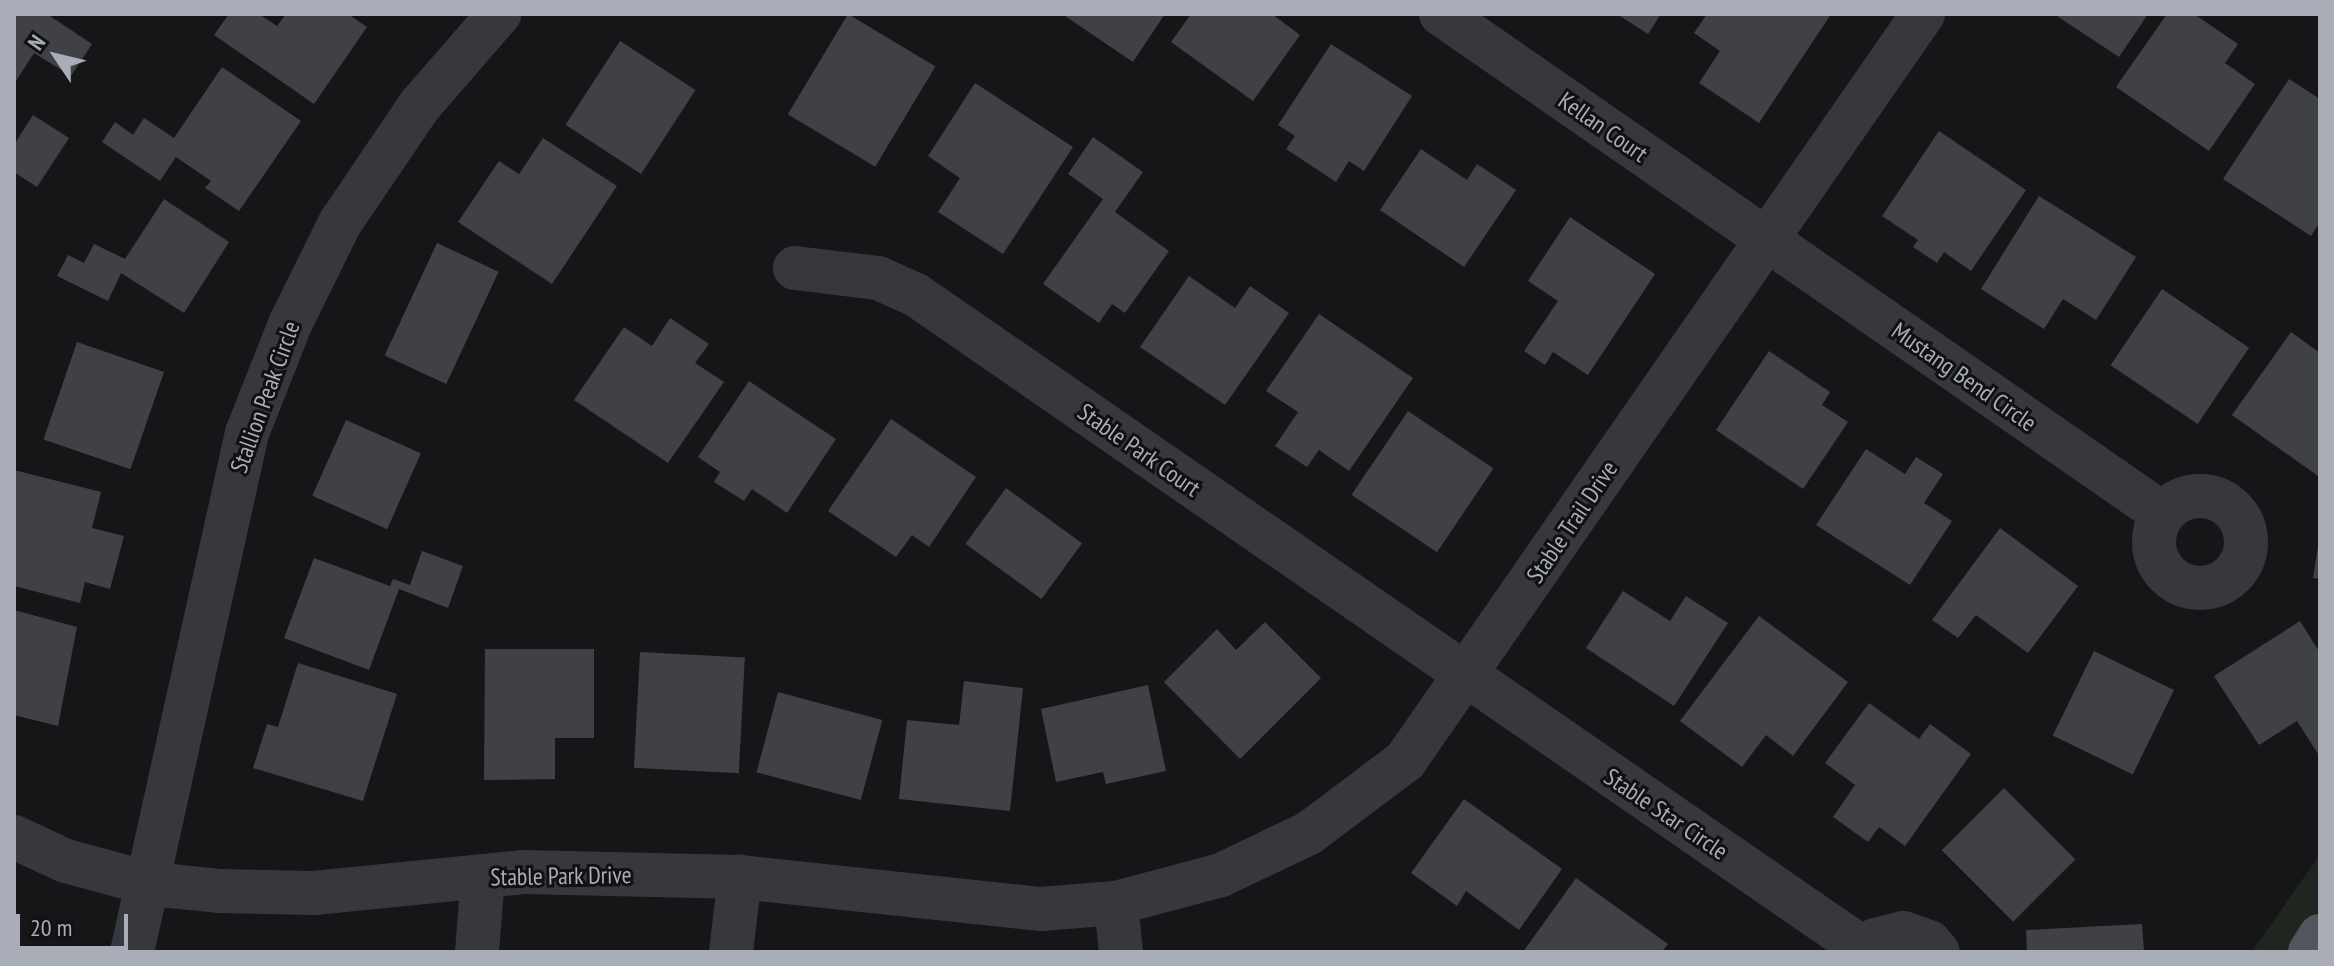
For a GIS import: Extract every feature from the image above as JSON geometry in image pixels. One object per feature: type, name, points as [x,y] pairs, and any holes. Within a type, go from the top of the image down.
[{"type":"main road","points":[[2310,952],[2320,936]]},
{"type":"street","name":"Stallion Peak Circle","points":[[132,952],[151,884],[186,695],[243,448],[291,322],[340,223],[420,105],[499,14]]},
{"type":"street","name":"Kellan Court","points":[[1441,14],[1765,239]]},
{"type":"street","name":"Stable Trail Drive","points":[[1116,903],[1221,875],[1309,833],[1405,761],[1923,14]]},
{"type":"street","name":"Mustang Bend Circle","points":[[1765,239],[2163,514]]},
{"type":"street","name":"Stable Park Court","points":[[795,268],[878,278],[916,295],[1466,677]]},
{"type":"street","name":"Stable Star Circle","points":[[1466,677],[1865,951],[1875,940],[1903,933],[1929,942],[1938,952]]},
{"type":"street","name":"Stable Park Drive","points":[[14,837],[66,861],[151,884],[314,893],[483,876],[740,877],[1041,909],[1116,903]]},
{"type":"street","points":[[477,952],[483,876]]},
{"type":"street","points":[[731,952],[740,877]]},
{"type":"street","points":[[1116,903],[1121,952]]},
{"type":"shaded area","points":[[2320,854],[2320,952],[2252,952]]},
{"type":"building","points":[[14,14],[47,14],[92,44],[71,76],[34,53],[14,84]]},
{"type":"building","points":[[229,14],[259,14],[277,26],[286,14],[348,14],[367,27],[314,104],[214,35]]},
{"type":"building","points":[[848,14],[935,67],[875,167],[788,114]]},
{"type":"building","points":[[1062,14],[1165,14],[1133,62]]},
{"type":"building","points":[[1191,14],[1272,14],[1300,35],[1253,101],[1171,42]]},
{"type":"building","points":[[1617,14],[1661,14],[1648,34]]},
{"type":"building","points":[[1707,14],[1831,14],[1759,123],[1699,83],[1720,51],[1694,33]]},
{"type":"building","points":[[2054,14],[2148,14],[2119,57]]},
{"type":"building","points":[[2167,14],[2194,14],[2238,44],[2225,63],[2255,84],[2209,151],[2116,87]]},
{"type":"building","points":[[620,41],[695,90],[641,174],[566,125]]},
{"type":"building","points":[[1331,44],[1412,96],[1364,171],[1349,161],[1336,182],[1286,149],[1295,136],[1278,125]]},
{"type":"building","points":[[222,67],[301,121],[239,211],[205,188],[211,181],[176,157],[160,181],[102,142],[115,122],[133,135],[144,118],[174,138]]},
{"type":"building","points":[[2289,79],[2320,99],[2320,222],[2311,236],[2223,179]]},
{"type":"building","points":[[975,83],[1073,147],[1003,254],[938,212],[960,178],[928,156]]},
{"type":"building","points":[[33,115],[69,138],[37,187],[14,172],[14,145]]},
{"type":"building","points":[[1939,131],[2026,190],[1971,271],[1944,252],[1937,263],[1913,247],[1918,240],[1882,216]]},
{"type":"building","points":[[1093,137],[1143,172],[1115,212],[1169,251],[1125,313],[1112,304],[1099,323],[1043,284],[1103,199],[1068,174]]},
{"type":"building","points":[[543,138],[617,186],[552,284],[458,222],[499,161],[519,174]]},
{"type":"building","points":[[1421,149],[1467,180],[1477,164],[1516,190],[1464,267],[1380,210]]},
{"type":"building","points":[[2039,196],[2136,257],[2096,320],[2063,299],[2044,329],[1981,289]]},
{"type":"building","points":[[164,199],[229,242],[184,313],[121,273],[108,301],[57,276],[68,255],[84,263],[94,244],[125,259]]},
{"type":"building","points":[[1570,217],[1655,274],[1588,375],[1553,352],[1545,365],[1524,351],[1558,301],[1528,281]]},
{"type":"building","points":[[437,243],[499,272],[446,384],[385,355]]},
{"type":"building","points":[[1189,276],[1235,308],[1250,286],[1289,313],[1225,405],[1140,347]]},
{"type":"building","points":[[2162,289],[2249,348],[2198,424],[2111,365]]},
{"type":"building","points":[[1319,314],[1413,378],[1349,471],[1319,450],[1307,467],[1275,446],[1298,412],[1266,391]]},
{"type":"building","points":[[670,318],[709,344],[695,363],[724,382],[668,463],[574,400],[624,327],[652,346]]},
{"type":"building","points":[[2291,332],[2320,353],[2318,476],[2232,415]]},
{"type":"building","points":[[77,342],[164,372],[130,469],[43,439]]},
{"type":"building","points":[[1769,351],[1830,392],[1822,405],[1848,422],[1803,489],[1716,430]]},
{"type":"building","points":[[749,381],[836,439],[787,513],[752,489],[744,501],[714,482],[720,472],[698,457]]},
{"type":"building","points":[[1408,411],[1493,469],[1437,552],[1352,495]]},
{"type":"building","points":[[891,419],[976,477],[929,547],[912,535],[896,557],[828,511]]},
{"type":"building","points":[[346,420],[421,453],[387,529],[312,496]]},
{"type":"building","points":[[1866,449],[1905,474],[1916,457],[1943,474],[1924,503],[1952,521],[1910,585],[1816,525]]},
{"type":"building","points":[[14,470],[101,492],[92,528],[124,536],[110,589],[85,582],[80,603],[14,586]]},
{"type":"building","points":[[1006,488],[1082,543],[1041,599],[965,544]]},
{"type":"building","points":[[2000,528],[2078,586],[2028,653],[1976,615],[1958,638],[1932,620]]},
{"type":"building","points":[[2320,546],[2320,579],[2313,578]]},
{"type":"building","points":[[422,551],[463,566],[448,608],[399,589],[369,670],[284,638],[314,558],[390,586],[393,579],[410,585]]},
{"type":"building","points":[[1623,591],[1670,621],[1686,596],[1728,623],[1674,706],[1586,648]]},
{"type":"building","points":[[14,610],[77,627],[58,726],[14,715]]},
{"type":"building","points":[[1759,616],[1848,682],[1793,756],[1766,735],[1742,767],[1680,721]]},
{"type":"building","points":[[2300,621],[2320,653],[2320,757],[2297,721],[2259,745],[2214,676]]},
{"type":"building","points":[[1265,622],[1321,678],[1240,759],[1164,682],[1217,629],[1236,650]]},
{"type":"building","points":[[485,649],[594,649],[594,738],[555,738],[555,779],[484,780]]},
{"type":"building","points":[[2094,651],[2174,690],[2133,775],[2053,735]]},
{"type":"building","points":[[640,652],[745,657],[739,773],[634,768]]},
{"type":"building","points":[[298,663],[397,694],[363,801],[253,768],[267,724],[278,727]]},
{"type":"building","points":[[964,681],[1023,688],[1010,811],[899,799],[907,720],[959,725]]},
{"type":"building","points":[[1148,685],[1166,771],[1106,784],[1103,772],[1056,782],[1041,709]]},
{"type":"building","points":[[778,692],[882,720],[861,800],[757,772]]},
{"type":"building","points":[[1869,703],[1919,739],[1930,724],[1971,754],[1905,846],[1879,827],[1868,842],[1833,817],[1855,785],[1825,763]]},
{"type":"building","points":[[2004,788],[2075,859],[2013,922],[1942,850]]},
{"type":"building","points":[[1464,799],[1562,869],[1519,930],[1466,891],[1457,906],[1411,873]]},
{"type":"building","points":[[1576,878],[1668,944],[1662,952],[1523,952]]},
{"type":"building","points":[[2142,924],[2144,952],[2027,952],[2026,930]]}]
